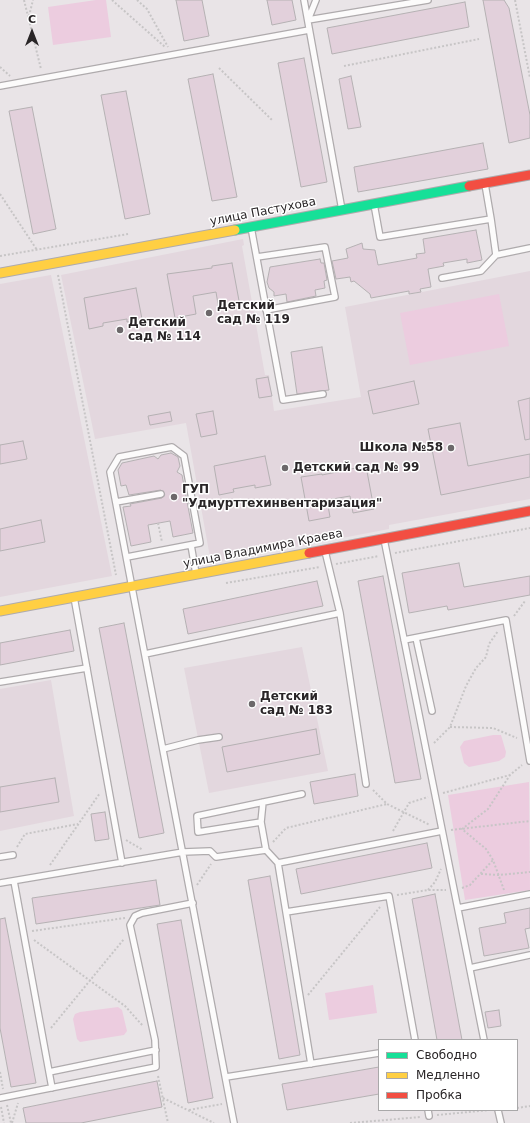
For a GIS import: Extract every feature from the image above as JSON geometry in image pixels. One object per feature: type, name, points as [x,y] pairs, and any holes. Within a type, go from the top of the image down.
[{"type":"street","name":"улица Пастухова","points":[[0,273],[530,175]]},
{"type":"street","name":"улица Владимира Краева","points":[[0,611],[325,551],[530,511]]},
{"type":"lane","points":[[304,0],[342,210]]},
{"type":"lane","points":[[308,20],[316,0]]},
{"type":"lane","points":[[308,20],[428,0]]},
{"type":"lane","points":[[0,86],[309,30]]},
{"type":"lane","points":[[485,184],[496,255]]},
{"type":"lane","points":[[374,204],[380,237],[491,219]]},
{"type":"lane","points":[[251,227],[283,400],[322,394]]},
{"type":"lane","points":[[256,257],[325,247],[335,297],[266,310]]},
{"type":"lane","points":[[442,278],[480,271],[496,255],[530,248]]},
{"type":"lane","points":[[127,557],[200,543],[187,488],[184,456],[172,447],[119,457],[110,472],[234,1123]]},
{"type":"lane","points":[[116,502],[161,494]]},
{"type":"lane","points":[[384,539],[484,1039]]},
{"type":"lane","points":[[191,545],[196,574]]},
{"type":"lane","points":[[325,551],[340,613],[366,784]]},
{"type":"lane","points":[[74,597],[122,862]]},
{"type":"lane","points":[[145,654],[340,613]]},
{"type":"lane","points":[[404,640],[506,620],[528,740],[530,760]]},
{"type":"lane","points":[[416,638],[432,711]]},
{"type":"lane","points":[[0,682],[87,668]]},
{"type":"lane","points":[[163,749],[198,740],[219,738]]},
{"type":"lane","points":[[261,822],[198,832],[197,816],[302,794]]},
{"type":"lane","points":[[263,802],[261,822],[266,850],[278,863],[311,1064]]},
{"type":"lane","points":[[278,863],[442,831]]},
{"type":"lane","points":[[0,883],[183,852],[210,851],[216,857],[266,850]]},
{"type":"lane","points":[[0,857],[13,855]]},
{"type":"lane","points":[[14,881],[52,1088]]},
{"type":"lane","points":[[458,908],[530,894]]},
{"type":"lane","points":[[286,912],[389,896],[415,1039]]},
{"type":"lane","points":[[0,1099],[156,1067],[156,1040],[131,930],[132,920],[135,916],[193,903]]},
{"type":"lane","points":[[470,968],[530,955]]},
{"type":"lane","points":[[49,1072],[156,1050]]},
{"type":"lane","points":[[226,1077],[378,1053]]},
{"type":"lane","points":[[498,1111],[500,1123]]},
{"type":"path","points":[[24,0],[43,78]]},
{"type":"path","points":[[28,17],[33,0]]},
{"type":"path","points":[[112,0],[172,55]]},
{"type":"path","points":[[137,0],[147,9],[172,55]]},
{"type":"path","points":[[515,0],[530,78]]},
{"type":"path","points":[[344,66],[479,39]]},
{"type":"path","points":[[219,68],[272,120]]},
{"type":"path","points":[[0,194],[37,250]]},
{"type":"path","points":[[55,263],[117,580]]},
{"type":"path","points":[[220,585],[530,528]]},
{"type":"path","points":[[427,751],[450,727],[466,686],[476,668],[486,657],[489,644],[506,620],[513,616],[526,601]]},
{"type":"path","points":[[450,727],[493,728],[517,738],[528,740]]},
{"type":"path","points":[[462,829],[488,809],[510,775],[530,760]]},
{"type":"path","points":[[386,842],[409,803],[510,775]]},
{"type":"path","points":[[43,876],[108,782]]},
{"type":"path","points":[[366,784],[386,804],[404,811],[442,831],[530,821]]},
{"type":"path","points":[[266,850],[286,828],[386,804]]},
{"type":"path","points":[[13,855],[25,834],[79,823]]},
{"type":"path","points":[[462,829],[486,849],[493,860],[507,898]]},
{"type":"path","points":[[117,834],[155,857]]},
{"type":"path","points":[[428,890],[435,882],[447,856]]},
{"type":"path","points":[[191,894],[216,857]]},
{"type":"path","points":[[301,1004],[389,896],[428,890],[454,890],[470,885],[493,860]]},
{"type":"path","points":[[481,874],[499,875],[530,872]]},
{"type":"path","points":[[23,932],[135,916]]},
{"type":"path","points":[[42,1038],[131,930]]},
{"type":"path","points":[[23,932],[89,982],[125,1006],[156,1040]]},
{"type":"path","points":[[156,1067],[168,1123]]},
{"type":"path","points":[[12,1123],[21,1094]]},
{"type":"path","points":[[163,1098],[214,1123]]},
{"type":"path","points":[[0,1099],[4,1123]]},
{"type":"path","points":[[188,1110],[231,1103]]},
{"type":"path","points":[[518,1108],[530,1106]]},
{"type":"shaded area","points":[[106,0],[111,37],[53,45],[48,7]]},
{"type":"shaded area","points":[[243,239],[244,245],[242,246],[265,375],[269,375],[274,411],[361,397],[345,307],[530,271],[530,499],[389,525],[389,529],[211,563],[186,423],[95,439],[61,275]]},
{"type":"shaded area","points":[[51,275],[112,576],[0,597],[0,284]]},
{"type":"shaded area","points":[[499,294],[509,346],[410,365],[400,313]]},
{"type":"shaded area","name":"Детский сад № 183","points":[[302,647],[328,771],[209,793],[184,668]]},
{"type":"shaded area","points":[[51,680],[74,816],[0,831],[0,689]]},
{"type":"shaded area","points":[[493,735],[501,735],[506,752],[505,757],[499,761],[469,767],[464,763],[460,747],[464,741]]},
{"type":"shaded area","points":[[529,782],[530,890],[465,900],[448,795]]},
{"type":"shaded area","points":[[373,985],[377,1013],[329,1020],[325,993]]},
{"type":"shaded area","points":[[118,1007],[122,1010],[127,1031],[124,1035],[80,1042],[77,1039],[73,1019],[75,1014]]},
{"type":"building","points":[[176,0],[202,0],[209,36],[184,41]]},
{"type":"building","points":[[267,0],[292,0],[296,20],[272,25]]},
{"type":"building","points":[[483,0],[504,0],[509,8],[530,115],[530,138],[509,143]]},
{"type":"building","points":[[465,2],[469,27],[332,54],[327,28]]},
{"type":"building","points":[[304,58],[327,182],[301,187],[278,63]]},
{"type":"building","points":[[213,74],[237,197],[212,201],[188,79]]},
{"type":"building","points":[[351,76],[361,127],[348,129],[339,79]]},
{"type":"building","points":[[126,91],[150,214],[125,219],[101,95]]},
{"type":"building","points":[[32,107],[56,229],[33,234],[9,111]]},
{"type":"building","points":[[483,143],[488,169],[358,192],[354,167]]},
{"type":"building","points":[[476,230],[482,260],[467,263],[467,259],[443,263],[444,266],[428,269],[431,287],[420,289],[421,292],[409,294],[409,291],[371,298],[370,294],[354,281],[351,282],[350,277],[336,279],[332,261],[348,258],[346,249],[362,243],[363,249],[375,250],[378,265],[417,258],[416,254],[425,253],[423,239]]},
{"type":"building","points":[[320,259],[321,263],[324,263],[327,280],[324,281],[325,288],[315,290],[316,296],[287,302],[286,294],[274,296],[274,292],[269,288],[267,282],[270,267]]},
{"type":"building","points":[[232,263],[240,306],[219,310],[216,292],[193,296],[196,314],[175,318],[167,274],[212,268],[212,266]]},
{"type":"building","points":[[136,288],[142,319],[127,322],[127,319],[103,323],[103,326],[89,329],[84,298]]},
{"type":"building","points":[[322,347],[329,390],[297,394],[291,352]]},
{"type":"building","points":[[268,377],[272,396],[259,398],[256,379]]},
{"type":"building","points":[[414,381],[419,404],[373,414],[368,391]]},
{"type":"building","points":[[530,398],[530,439],[525,440],[518,401]]},
{"type":"building","points":[[213,411],[217,434],[201,437],[196,414]]},
{"type":"building","points":[[170,412],[172,421],[150,425],[148,416]]},
{"type":"building","points":[[460,423],[468,466],[530,454],[530,477],[441,495],[428,429]]},
{"type":"building","points":[[23,441],[27,459],[0,464],[0,445]]},
{"type":"building","name":"ГУП \"Удмурттехинвентаризация\"","points":[[171,453],[178,457],[180,466],[177,472],[182,475],[193,533],[173,537],[170,521],[148,525],[151,542],[131,546],[123,507],[131,506],[130,504],[162,498],[165,494],[161,490],[129,495],[126,485],[121,486],[118,470],[122,463],[154,456],[158,459],[161,455]]},
{"type":"building","points":[[265,456],[271,485],[255,488],[255,485],[233,489],[234,492],[219,495],[214,466]]},
{"type":"building","points":[[366,466],[374,509],[353,513],[350,496],[327,500],[330,517],[309,521],[301,477],[322,475]]},
{"type":"building","points":[[41,520],[45,542],[0,551],[0,529]]},
{"type":"building","points":[[459,563],[464,587],[530,576],[530,595],[448,610],[447,606],[409,613],[402,573]]},
{"type":"building","points":[[383,576],[421,779],[395,783],[358,581]]},
{"type":"building","points":[[317,581],[323,606],[188,634],[183,609]]},
{"type":"building","points":[[124,623],[164,833],[139,838],[99,628]]},
{"type":"building","points":[[70,630],[74,651],[0,665],[0,643]]},
{"type":"building","points":[[316,729],[320,754],[227,772],[222,747]]},
{"type":"building","points":[[355,774],[358,796],[314,804],[310,782]]},
{"type":"building","points":[[55,778],[59,802],[0,812],[0,787]]},
{"type":"building","points":[[105,812],[109,839],[95,841],[91,814]]},
{"type":"building","points":[[427,843],[432,868],[301,894],[296,869]]},
{"type":"building","points":[[270,876],[300,1055],[279,1059],[248,880]]},
{"type":"building","points":[[156,880],[160,905],[36,924],[32,898]]},
{"type":"building","points":[[435,894],[462,1039],[437,1039],[412,899]]},
{"type":"building","points":[[530,908],[530,928],[525,929],[529,948],[484,956],[479,928],[506,923],[504,913]]},
{"type":"building","points":[[5,918],[36,1083],[11,1087],[0,1028],[0,919]]},
{"type":"building","points":[[181,920],[213,1098],[188,1103],[157,924]]},
{"type":"building","points":[[499,1010],[501,1026],[488,1028],[485,1012]]},
{"type":"building","points":[[378,1067],[378,1094],[287,1110],[282,1084]]},
{"type":"building","points":[[157,1081],[162,1107],[81,1123],[26,1123],[23,1108]]},
{"type":"traffic: fast","points":[[235,230],[469,186]]},
{"type":"traffic: slow","points":[[0,273],[235,230]]},
{"type":"traffic: slow","points":[[0,611],[309,553]]},
{"type":"traffic: jam","points":[[469,186],[530,175]]},
{"type":"traffic: jam","points":[[309,553],[530,511]]},
{"type":"place","name":"Детский сад № 119","points":[[209,313]]},
{"type":"place","name":"Детский сад № 114","points":[[120,330]]},
{"type":"place","name":"Школа №58","points":[[451,448]]},
{"type":"place","name":"Детский сад № 99","points":[[285,468]]},
{"type":"place","name":"ГУП \"Удмурттехинвентаризация\"","points":[[174,497]]},
{"type":"place","name":"Детский сад № 183","points":[[252,704]]}]
